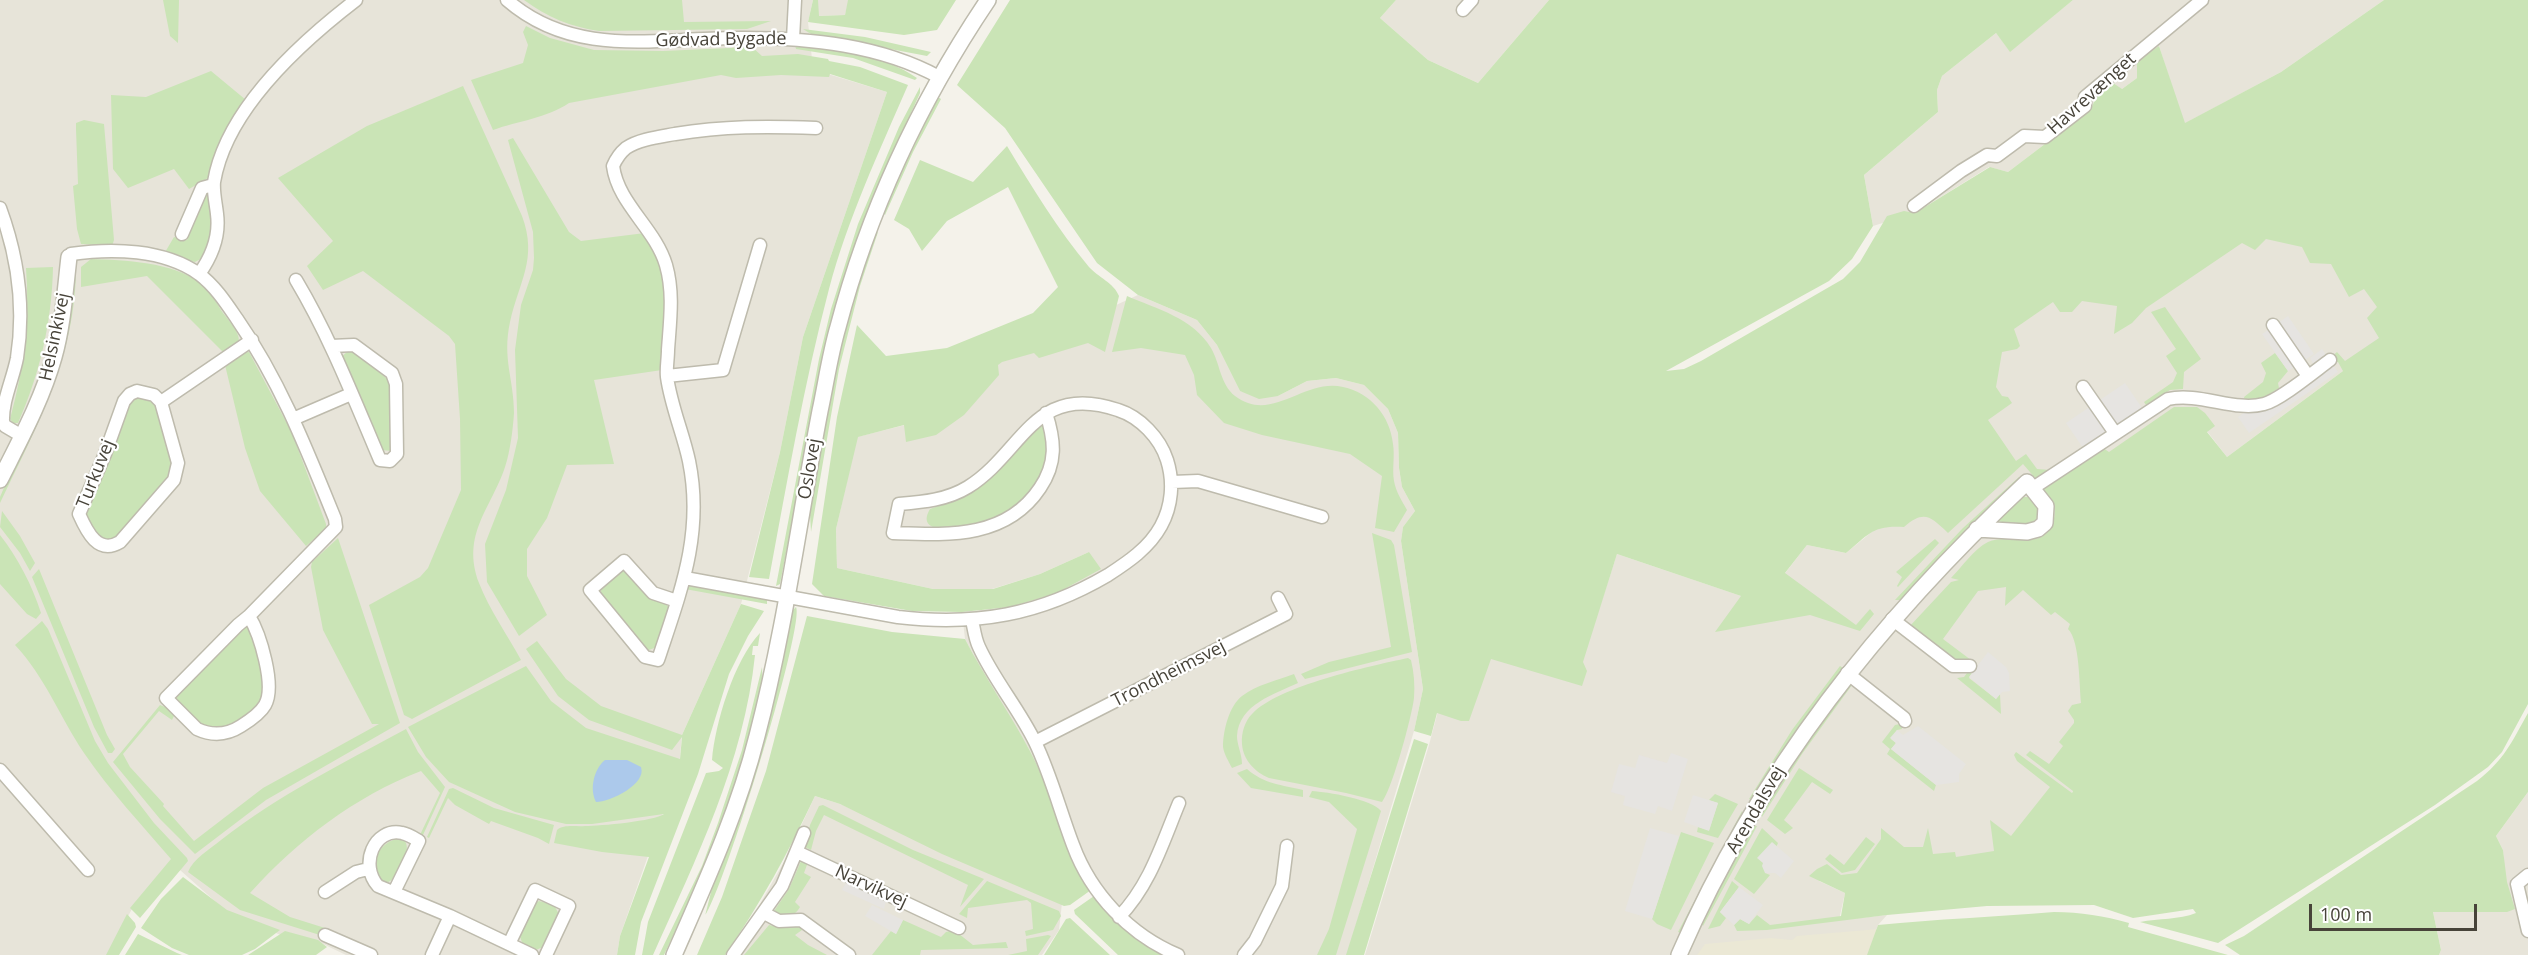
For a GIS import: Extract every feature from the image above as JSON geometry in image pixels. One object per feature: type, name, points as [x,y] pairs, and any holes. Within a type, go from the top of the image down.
[{"type":"street","points":[[199,274],[211,256],[216,239],[218,219],[213,185],[222,148],[257,95],[325,24],[356,0]]},
{"type":"street","name":"Gødvad Bygade","points":[[507,0],[517,9],[552,28],[582,38],[617,42],[742,38],[793,39],[847,46],[891,57],[939,77]]},
{"type":"street","points":[[793,39],[795,0]]},
{"type":"street","name":"Oslovej","points":[[674,955],[712,869],[756,739],[774,666],[837,329],[849,287],[871,221],[893,166],[939,77],[988,0]]},
{"type":"street","points":[[1463,10],[1472,0]]},
{"type":"street","name":"Havrevænget","points":[[1914,206],[1987,155],[1996,156],[2024,136],[2045,137],[2085,106],[2085,97],[2202,0]]},
{"type":"street","points":[[677,601],[653,592],[624,561],[590,590],[645,657],[658,660],[685,578],[692,538],[694,505],[689,462],[667,376],[671,282],[663,256],[652,235],[618,188],[612,166],[627,147],[652,138],[708,129],[754,125],[816,128]]},
{"type":"street","points":[[182,234],[202,188],[213,185]]},
{"type":"street","points":[[0,208],[17,266],[21,318],[17,358],[3,422],[5,426],[22,436]]},
{"type":"street","points":[[667,376],[723,370],[760,245]]},
{"type":"street","points":[[69,257],[71,254],[84,252],[121,251],[177,262],[199,274],[221,296],[252,340],[278,386],[335,519],[336,528],[166,698],[196,729],[220,734],[230,732],[249,721],[265,706],[269,684],[258,632],[249,616]]},
{"type":"street","name":"Helsinkivej","points":[[0,480],[43,390],[54,357],[62,322],[69,257]]},
{"type":"street","points":[[296,280],[319,320],[380,460],[390,461],[397,454],[396,384],[392,373],[354,345],[331,346]]},
{"type":"street","points":[[2273,325],[2308,376]]},
{"type":"street","points":[[161,402],[252,340]]},
{"type":"street","name":"Arendalsvej","points":[[1679,955],[1754,808],[1790,751],[1847,673],[1892,619],[1977,529],[2027,482],[2033,488],[2168,399],[2182,396],[2255,406],[2267,404],[2330,360]]},
{"type":"street","points":[[2083,387],[2115,433]]},
{"type":"street","name":"Turkuvej","points":[[137,391],[154,395],[161,402],[178,463],[174,480],[120,542],[102,546],[96,543],[79,513],[105,454],[124,401],[130,394],[137,391]]},
{"type":"street","points":[[293,419],[351,394]]},
{"type":"street","points":[[685,578],[898,617],[932,621],[972,620],[1011,614],[1046,605],[1084,589],[1128,563],[1147,546],[1161,528],[1169,508],[1172,482],[1167,460],[1158,443],[1142,423],[1124,412],[1099,403],[1083,404],[1046,413],[1026,428],[985,476],[966,488],[931,502],[899,504],[893,532],[941,535],[983,529],[1007,520],[1030,503],[1046,480],[1053,458],[1053,436],[1046,413]]},
{"type":"street","points":[[1172,482],[1198,481],[1322,517]]},
{"type":"street","points":[[1977,529],[2021,532],[2038,529],[2045,523],[2047,512],[2043,500],[2033,488]]},
{"type":"street","name":"Trondheimsvej","points":[[1035,742],[1286,614],[1278,598]]},
{"type":"street","points":[[1892,619],[1953,666],[1970,666]]},
{"type":"street","points":[[972,620],[977,645],[1035,742],[1083,867],[1096,890],[1119,917],[1145,938],[1178,955]]},
{"type":"street","points":[[1847,673],[1905,721]]},
{"type":"street","points":[[0,770],[88,870]]},
{"type":"street","points":[[1119,917],[1144,886],[1179,803]]},
{"type":"street","points":[[394,892],[419,841],[403,833],[392,833],[380,839],[373,848],[368,869],[370,877],[378,886],[450,916],[532,955]]},
{"type":"street","points":[[733,955],[782,886],[804,833]]},
{"type":"street","points":[[1244,955],[1255,940],[1282,886],[1287,846]]},
{"type":"street","name":"Narvikvej","points":[[797,852],[959,928]]},
{"type":"street","points":[[325,892],[356,872],[368,869]]},
{"type":"street","points":[[2528,875],[2517,885],[2528,931]]},
{"type":"street","points":[[509,944],[535,890],[569,906],[546,955]]},
{"type":"street","points":[[764,913],[779,921],[801,920],[849,955]]},
{"type":"street","points":[[432,955],[450,916]]},
{"type":"street","points":[[940,934],[945,922]]},
{"type":"street","points":[[325,935],[371,955]]},
{"type":"shaded area","points":[[0,0],[813,0],[808,22],[812,59],[828,74],[887,92],[803,337],[780,452],[741,604],[682,735],[679,767],[620,936],[617,955],[346,955],[321,943],[285,937],[226,911],[171,862],[135,903],[108,955],[0,955]]},
{"type":"shaded area","points":[[818,0],[849,0],[845,15],[818,16]]},
{"type":"shaded area","points":[[1396,0],[1549,0],[1478,83],[1428,60],[1380,18]]},
{"type":"shaded area","points":[[2073,0],[2384,0],[2281,72],[2184,124],[2159,46],[2137,78],[2122,89],[2096,97],[2091,109],[2008,172],[1989,167],[1915,213],[1873,226],[1864,175],[1938,112],[1937,90],[1942,76],[1996,33],[2010,51]]},
{"type":"shaded area","points":[[2224,161],[2372,281],[2385,345],[2343,371],[2227,457],[2196,417],[2115,603],[2076,787],[2033,844],[1998,870],[1819,881],[1845,893],[1839,920],[1887,915],[1878,925],[1867,955],[1365,955],[1443,692],[1464,641],[1602,600],[1617,554],[1762,603],[1807,545],[1846,553],[1884,522],[1906,362]]},
{"type":"shaded area","points":[[1138,295],[1197,320],[1217,345],[1240,391],[1278,396],[1307,381],[1336,378],[1364,385],[1388,409],[1398,433],[1402,487],[1415,511],[1403,527],[1401,541],[1423,689],[1414,731],[1347,955],[1158,955],[1100,908],[1077,870],[1030,751],[985,678],[965,639],[962,612],[1010,607],[1089,552],[1040,574],[992,589],[933,589],[837,568],[836,529],[857,437],[905,425],[967,373]]},
{"type":"shaded area","points":[[2288,316],[2314,354],[2288,371],[2262,334]]},
{"type":"shaded area","points":[[2322,349],[2338,372],[2249,433],[2238,417],[2314,365],[2310,358]]},
{"type":"shaded area","points":[[2125,383],[2142,408],[2083,448],[2066,423]]},
{"type":"shaded area","points":[[1988,652],[2006,667],[2009,673],[2010,691],[2002,692],[1996,699],[1969,677]]},
{"type":"shaded area","points":[[1918,726],[1966,764],[1959,774],[1959,782],[1936,785],[1891,749],[1896,743],[1890,738],[1897,730],[1903,735]]},
{"type":"shaded area","points":[[1671,753],[1688,759],[1672,811],[1658,806],[1655,814],[1623,805],[1625,796],[1611,792],[1619,764],[1635,768],[1639,755],[1667,763]]},
{"type":"shaded area","points":[[2528,792],[2528,955],[2439,955],[2441,950],[2433,912],[2507,911],[2503,850],[2496,836]]},
{"type":"shaded area","points":[[1693,795],[1718,803],[1709,831],[1684,822]]},
{"type":"shaded area","points":[[815,796],[840,804],[1062,903],[1059,930],[1042,955],[725,955],[757,909],[785,860]]},
{"type":"shaded area","points":[[1650,828],[1679,836],[1652,919],[1625,911]]},
{"type":"shaded area","points":[[1772,842],[1794,861],[1781,878],[1775,873],[1765,873],[1763,863],[1757,858]]},
{"type":"shaded area","points":[[846,883],[886,901],[884,909],[842,890]]},
{"type":"shaded area","points":[[1739,887],[1763,905],[1749,924],[1740,919],[1734,925],[1720,912]]},
{"type":"shaded area","points":[[872,905],[903,920],[896,934],[865,916]]},
{"type":"shaded area","points":[[1879,929],[1881,955],[1697,955],[1705,944],[1771,938],[1792,940],[1797,936]]},
{"type":"green space","points":[[163,0],[179,0],[178,43],[170,36]]},
{"type":"green space","points":[[524,0],[682,0],[684,22],[771,21],[747,29],[599,31],[560,20]]},
{"type":"green space","points":[[813,0],[818,0],[819,16],[845,15],[848,0],[956,0],[937,30],[904,35],[808,22]]},
{"type":"green space","points":[[1010,0],[1396,0],[1380,18],[1428,60],[1478,83],[1549,0],[2073,0],[2010,52],[1996,33],[1942,76],[1937,90],[1938,112],[1864,175],[1873,226],[1852,259],[1829,281],[1666,371],[1684,369],[1701,361],[1843,279],[1860,262],[1887,216],[1904,211],[1915,213],[1990,167],[2008,172],[2091,109],[2096,97],[2113,83],[2122,89],[2137,78],[2137,61],[2159,46],[2185,123],[2281,72],[2384,0],[2528,0],[2528,704],[2502,752],[2488,767],[2435,805],[2218,943],[2140,922],[2196,913],[2193,909],[2133,918],[2094,905],[1987,906],[1887,915],[1767,930],[1737,931],[1734,925],[1740,919],[1749,924],[1757,915],[1770,925],[1841,916],[1845,893],[1809,876],[1827,864],[1841,875],[1857,873],[1881,839],[1881,828],[1904,847],[1923,847],[1928,828],[1933,854],[1955,852],[1956,857],[1994,851],[1990,820],[2011,836],[2050,787],[2017,761],[2014,755],[2016,752],[2072,793],[2073,791],[2026,755],[2030,751],[2049,764],[2063,746],[2059,742],[2074,723],[2068,711],[2072,705],[2081,703],[2077,653],[2068,629],[2070,624],[2055,612],[2051,615],[2023,590],[2005,606],[2006,587],[1978,591],[1943,639],[1971,660],[1956,661],[1909,627],[1951,582],[1959,580],[1951,578],[1983,545],[2005,539],[2032,540],[2047,533],[2055,514],[2051,501],[2042,487],[2103,448],[2109,452],[2174,407],[2197,407],[2215,426],[2207,432],[2227,457],[2343,371],[2338,362],[2333,364],[2329,359],[2337,352],[2345,361],[2379,338],[2367,318],[2377,307],[2364,289],[2349,297],[2331,264],[2310,263],[2302,247],[2266,239],[2255,250],[2242,243],[2146,308],[2132,323],[2114,334],[2117,306],[2082,301],[2072,312],[2060,312],[2053,302],[2014,329],[2020,346],[2017,349],[2002,352],[1996,387],[2002,396],[2008,397],[2012,403],[1988,420],[2016,461],[2026,454],[2037,469],[2050,470],[2036,479],[2023,464],[1948,533],[1927,517],[1917,518],[1904,527],[1878,529],[1846,553],[1807,545],[1785,573],[1856,625],[1870,609],[1874,614],[1860,631],[1810,615],[1715,632],[1741,596],[1617,554],[1583,662],[1587,671],[1582,686],[1491,659],[1469,721],[1461,721],[1437,713],[1431,736],[1414,731],[1423,689],[1401,541],[1403,527],[1415,511],[1402,487],[1398,433],[1388,409],[1364,385],[1336,378],[1307,381],[1278,396],[1259,399],[1240,391],[1217,345],[1197,320],[1138,295],[1097,263],[1005,128],[957,85]]},
{"type":"green space","points":[[526,26],[550,38],[594,50],[663,51],[752,47],[762,56],[798,54],[860,67],[908,85],[855,211],[829,289],[804,397],[769,579],[749,577],[780,452],[803,337],[887,92],[830,74],[829,77],[781,75],[736,78],[721,75],[569,103],[542,116],[493,130],[471,80],[523,63],[528,45],[523,32]]},
{"type":"green space","points":[[803,29],[865,37],[931,52],[927,56],[811,34]]},
{"type":"green space","points":[[795,45],[843,51],[874,58],[917,78],[915,80],[853,58],[796,49]]},
{"type":"green space","points":[[211,71],[246,100],[216,149],[208,178],[189,189],[174,169],[128,188],[113,169],[111,95],[146,97]]},
{"type":"green space","points":[[463,86],[522,216],[528,245],[528,258],[508,335],[507,347],[514,413],[510,448],[499,482],[480,522],[473,550],[474,566],[483,593],[521,660],[412,719],[404,715],[369,605],[420,577],[428,568],[461,490],[460,419],[455,344],[449,336],[363,271],[323,290],[307,266],[333,241],[278,178],[367,126]]},
{"type":"green space","points":[[920,87],[920,93],[877,189],[836,307],[826,347],[780,584],[776,586],[819,359],[831,309],[858,224],[899,127]]},
{"type":"green space","points":[[938,97],[941,99],[913,152],[885,215],[882,211]]},
{"type":"green space","points":[[84,120],[104,124],[114,240],[112,246],[81,244],[77,229],[73,186],[78,184],[76,123]]},
{"type":"green space","points":[[513,138],[569,232],[581,241],[645,233],[663,270],[668,299],[662,370],[594,380],[614,464],[567,465],[547,518],[527,549],[527,576],[547,615],[519,636],[487,582],[485,544],[506,490],[518,438],[515,350],[521,305],[533,270],[534,258],[533,232],[508,140]]},
{"type":"green space","points":[[1007,146],[1036,193],[1089,267],[1117,291],[1119,296],[1105,352],[1088,343],[1039,358],[1034,353],[1002,362],[998,365],[999,375],[964,415],[936,435],[906,442],[904,425],[858,437],[836,529],[837,568],[933,589],[993,589],[1040,574],[1089,552],[1101,569],[1057,593],[1010,607],[962,612],[912,611],[824,596],[812,584],[837,417],[857,325],[886,356],[947,348],[1033,313],[1058,287],[1008,187],[947,221],[922,251],[909,229],[894,220],[920,160],[973,182]]},
{"type":"green space","points":[[206,193],[210,196],[214,223],[206,256],[195,262],[164,254],[174,237],[187,240]]},
{"type":"green space","points":[[878,232],[860,286],[839,369],[811,532],[810,515],[814,483],[842,335],[874,235]]},
{"type":"green space","points":[[91,259],[162,266],[189,276],[210,293],[236,330],[239,341],[224,353],[147,276],[81,287],[81,267]]},
{"type":"green space","points":[[53,267],[47,327],[33,386],[18,423],[13,423],[10,419],[19,381],[26,325],[26,268]]},
{"type":"green space","points":[[76,270],[69,333],[61,362],[40,419],[0,503],[0,497],[9,476]]},
{"type":"green space","points":[[1127,296],[1162,310],[1194,329],[1211,348],[1226,386],[1235,396],[1249,403],[1262,405],[1275,403],[1329,386],[1353,390],[1370,400],[1388,424],[1394,449],[1394,481],[1407,510],[1394,532],[1375,528],[1382,476],[1350,454],[1262,435],[1224,423],[1197,395],[1194,375],[1185,355],[1141,348],[1112,352]]},
{"type":"green space","points":[[2165,307],[2201,359],[2184,372],[2183,389],[2170,390],[2146,405],[2144,402],[2173,382],[2177,373],[2166,356],[2176,349],[2151,312]]},
{"type":"green space","points":[[249,352],[292,433],[326,524],[326,529],[306,546],[260,491],[245,448],[225,365],[242,353]]},
{"type":"green space","points":[[347,352],[355,352],[392,383],[392,451],[381,450],[340,358]]},
{"type":"green space","points":[[2275,353],[2288,371],[2278,383],[2279,388],[2260,400],[2245,401],[2244,397],[2263,382],[2266,373],[2261,363]]},
{"type":"green space","points":[[136,397],[153,399],[157,403],[174,460],[170,481],[116,540],[104,542],[89,525],[86,512],[129,403]]},
{"type":"green space","points":[[1042,422],[1046,424],[1048,447],[1045,469],[1032,493],[1020,506],[1006,516],[971,527],[941,529],[931,526],[927,520],[930,509],[946,503]]},
{"type":"green space","points":[[2019,477],[2022,479],[1963,533],[1900,600],[1895,600],[1963,528]]},
{"type":"green space","points":[[2022,497],[2029,497],[2039,509],[2037,519],[2026,526],[1996,521]]},
{"type":"green space","points":[[2,511],[20,536],[35,563],[30,571],[20,553],[0,527]]},
{"type":"green space","points":[[1372,533],[1391,540],[1394,545],[1412,652],[1305,679],[1301,674],[1329,662],[1391,647]]},
{"type":"green space","points":[[0,535],[19,562],[33,592],[41,613],[36,619],[27,614],[0,584]]},
{"type":"green space","points":[[338,538],[400,723],[266,800],[195,854],[160,819],[113,762],[160,705],[175,714],[172,720],[159,711],[123,754],[130,767],[194,841],[263,788],[379,724],[372,724],[323,630],[311,567],[312,562]]},
{"type":"green space","points":[[1935,539],[1939,543],[1898,587],[1902,577],[1896,572]]},
{"type":"green space","points":[[39,569],[107,735],[115,749],[112,753],[108,753],[94,727],[32,577]]},
{"type":"green space","points":[[621,571],[626,571],[670,608],[657,647],[646,651],[601,596],[601,587]]},
{"type":"green space","points":[[691,586],[767,599],[767,604],[685,589]]},
{"type":"green space","points":[[741,604],[764,611],[748,636],[729,674],[698,774],[641,922],[635,955],[617,955],[620,936],[649,857],[602,852],[554,843],[557,830],[567,826],[639,821],[664,814],[592,824],[566,824],[515,812],[449,782],[426,757],[408,727],[526,666],[551,701],[586,728],[680,759],[682,737],[672,750],[589,720],[558,696],[526,649],[537,641],[566,679],[601,706],[682,735]]},
{"type":"green space","points":[[796,607],[788,660],[761,759],[745,812],[715,896],[705,916],[713,884],[765,731],[793,610]]},
{"type":"green space","points":[[807,616],[892,632],[965,639],[1030,751],[1074,856],[1091,890],[1070,905],[1064,906],[942,854],[840,804],[815,796],[773,877],[725,955],[697,955],[722,897],[766,771]]},
{"type":"green space","points":[[42,621],[48,629],[95,741],[108,763],[154,823],[188,861],[140,918],[130,908],[171,859],[94,767],[35,670],[15,645]]},
{"type":"green space","points":[[245,626],[251,629],[263,670],[265,692],[262,701],[248,717],[229,727],[219,729],[199,725],[176,702],[177,693]]},
{"type":"green space","points":[[760,633],[758,646],[753,646],[752,655],[755,655],[740,734],[716,809],[653,955],[642,955],[648,922],[706,773],[723,768],[712,760],[717,729],[734,676],[742,659]]},
{"type":"green space","points":[[1408,658],[1411,660],[1414,679],[1412,707],[1396,769],[1382,802],[1269,778],[1255,769],[1247,760],[1242,744],[1244,728],[1252,714],[1265,704],[1326,678]]},
{"type":"green space","points":[[1840,666],[1843,668],[1778,758],[1752,800],[1749,799],[1792,730]]},
{"type":"green space","points":[[762,667],[761,689],[753,725],[726,814],[703,871],[664,955],[659,955],[702,866],[718,823],[742,750]]},
{"type":"green space","points":[[1970,669],[1973,671],[1969,678],[1996,699],[2000,694],[2001,714],[1957,678],[1964,677]]},
{"type":"green space","points":[[1294,674],[1298,683],[1269,696],[1251,708],[1244,716],[1237,736],[1242,764],[1232,768],[1223,747],[1230,712],[1237,700],[1267,683]]},
{"type":"green space","points":[[1849,685],[1852,685],[1802,754],[1762,817],[1764,807],[1784,773]]},
{"type":"green space","points":[[2528,713],[2528,792],[2496,836],[2503,850],[2507,882],[2515,909],[2507,912],[2433,912],[2441,950],[2439,955],[2240,955],[2225,945],[2244,936],[2477,781],[2501,758]]},
{"type":"green space","points":[[1900,724],[1902,729],[1897,730],[1891,739],[1896,743],[1891,749],[1936,785],[1934,791],[1887,754],[1890,749],[1882,742],[1895,725]]},
{"type":"green space","points":[[406,729],[418,752],[445,787],[423,835],[419,837],[440,793],[421,771],[373,794],[328,822],[288,855],[250,893],[290,917],[325,928],[323,936],[240,910],[188,872],[202,855],[265,809]]},
{"type":"green space","points":[[1414,739],[1428,744],[1364,955],[1346,955]]},
{"type":"green space","points":[[1799,768],[1833,790],[1830,794],[1812,782],[1784,820],[1793,828],[1785,834],[1767,820]]},
{"type":"green space","points":[[1247,769],[1267,781],[1303,790],[1303,797],[1251,788],[1237,773]]},
{"type":"green space","points":[[453,788],[494,808],[554,825],[549,844],[491,821],[489,824],[455,805],[448,798],[429,838],[427,837],[449,789]]},
{"type":"green space","points":[[1312,791],[1359,800],[1381,811],[1336,955],[1317,955],[1329,929],[1357,829],[1329,802],[1309,797]]},
{"type":"green space","points":[[1715,794],[1738,804],[1718,838],[1697,832],[1698,827],[1709,830],[1718,803],[1709,800]]},
{"type":"green space","points":[[823,805],[913,850],[984,879],[960,907],[968,885],[824,815],[816,831],[811,850],[805,847],[810,825],[819,806]]},
{"type":"green space","points":[[1742,811],[1743,815],[1681,933],[1678,932]]},
{"type":"green space","points":[[1753,826],[1757,826],[1703,926],[1701,922]]},
{"type":"green space","points":[[1762,828],[1778,843],[1765,873],[1770,875],[1754,894],[1734,879]]},
{"type":"green space","points":[[1681,832],[1714,843],[1671,930],[1657,924],[1652,919]]},
{"type":"green space","points":[[1866,837],[1875,844],[1855,870],[1842,873],[1825,859],[1830,854],[1844,865]]},
{"type":"green space","points":[[396,839],[405,841],[407,852],[399,870],[387,883],[381,881],[378,875],[377,856],[384,846]]},
{"type":"green space","points":[[801,861],[808,862],[804,873],[811,877],[795,902],[800,907],[794,914],[788,916],[772,914],[789,889]]},
{"type":"green space","points":[[183,877],[227,910],[280,930],[255,949],[242,955],[189,955],[172,948],[141,928],[161,899]]},
{"type":"green space","points":[[987,881],[1059,911],[1061,916],[1053,930],[1026,936],[1025,931],[1033,929],[1031,903],[1027,900],[968,908],[967,918],[959,914]]},
{"type":"green space","points":[[1732,881],[1739,887],[1720,912],[1726,918],[1720,926],[1708,929]]},
{"type":"green space","points":[[1094,896],[1166,955],[1118,955],[1075,914],[1074,910]]},
{"type":"green space","points":[[539,901],[554,905],[560,916],[545,946],[536,950],[523,945],[519,934],[534,904]]},
{"type":"green space","points":[[2054,912],[2101,916],[2129,923],[2128,927],[2228,955],[1867,955],[1878,925]]},
{"type":"green space","points":[[127,914],[136,927],[119,955],[106,955]]},
{"type":"green space","points":[[1070,918],[1110,955],[1044,955],[1066,919]]},
{"type":"green space","points":[[903,920],[941,937],[946,932],[954,930],[973,945],[1006,942],[1008,948],[921,950],[920,955],[872,955],[891,931],[896,934]]},
{"type":"green space","points":[[797,924],[802,930],[795,935],[827,955],[744,955],[769,925],[783,928]]},
{"type":"green space","points":[[285,931],[318,940],[327,947],[316,955],[248,955]]},
{"type":"green space","points":[[138,934],[177,953],[182,955],[125,955]]},
{"type":"green space","points":[[1051,936],[1038,955],[1008,955],[1027,951],[1026,939]]},
{"type":"water","points":[[605,760],[627,760],[641,767],[641,773],[633,786],[626,791],[610,799],[596,802],[593,791],[594,780]]}]
